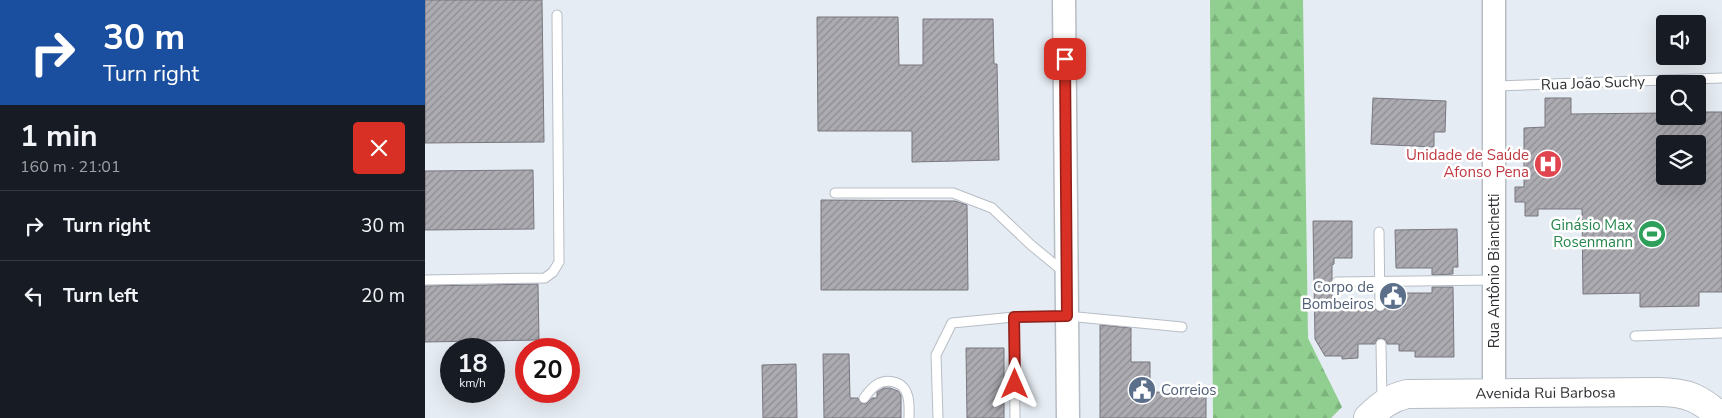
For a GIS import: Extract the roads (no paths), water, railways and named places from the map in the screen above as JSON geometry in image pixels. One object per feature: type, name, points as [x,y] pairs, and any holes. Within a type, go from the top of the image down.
[{"type":"main road","name":"Avenida Rui Barbosa","points":[[1375,412],[1394,397],[1407,394],[1672,392],[1695,397],[1722,418]]},
{"type":"street","points":[[1064,0],[1068,418]]},
{"type":"street","name":"Rua Antônio Bianchetti","points":[[1494,0],[1494,393]]},
{"type":"lane","points":[[425,280],[545,278],[553,272],[559,262],[557,15]]},
{"type":"lane","name":"Rua João Suchy","points":[[1494,86],[1722,78]]},
{"type":"lane","points":[[835,192],[953,193],[992,208],[1067,274]]},
{"type":"lane","points":[[1379,232],[1380,306]]},
{"type":"lane","points":[[1337,282],[1495,280]]},
{"type":"lane","points":[[938,418],[936,355],[952,323],[1014,317],[1067,316],[1182,327]]},
{"type":"lane","points":[[1014,317],[1015,418]]},
{"type":"lane","points":[[1635,336],[1722,333]]},
{"type":"lane","points":[[1375,412],[1381,344]]},
{"type":"lane","points":[[864,398],[871,388],[880,382],[891,380],[902,385],[908,394],[909,418]]},
{"type":"place","name":"Unidade de Saúde Afonso Pena","points":[[1548,164]]},
{"type":"place","name":"Ginásio Max Rosenmann","points":[[1652,234]]},
{"type":"place","name":"Corpo de Bombeiros","points":[[1393,296]]},
{"type":"place","name":"Correios","points":[[1142,390]]}]
